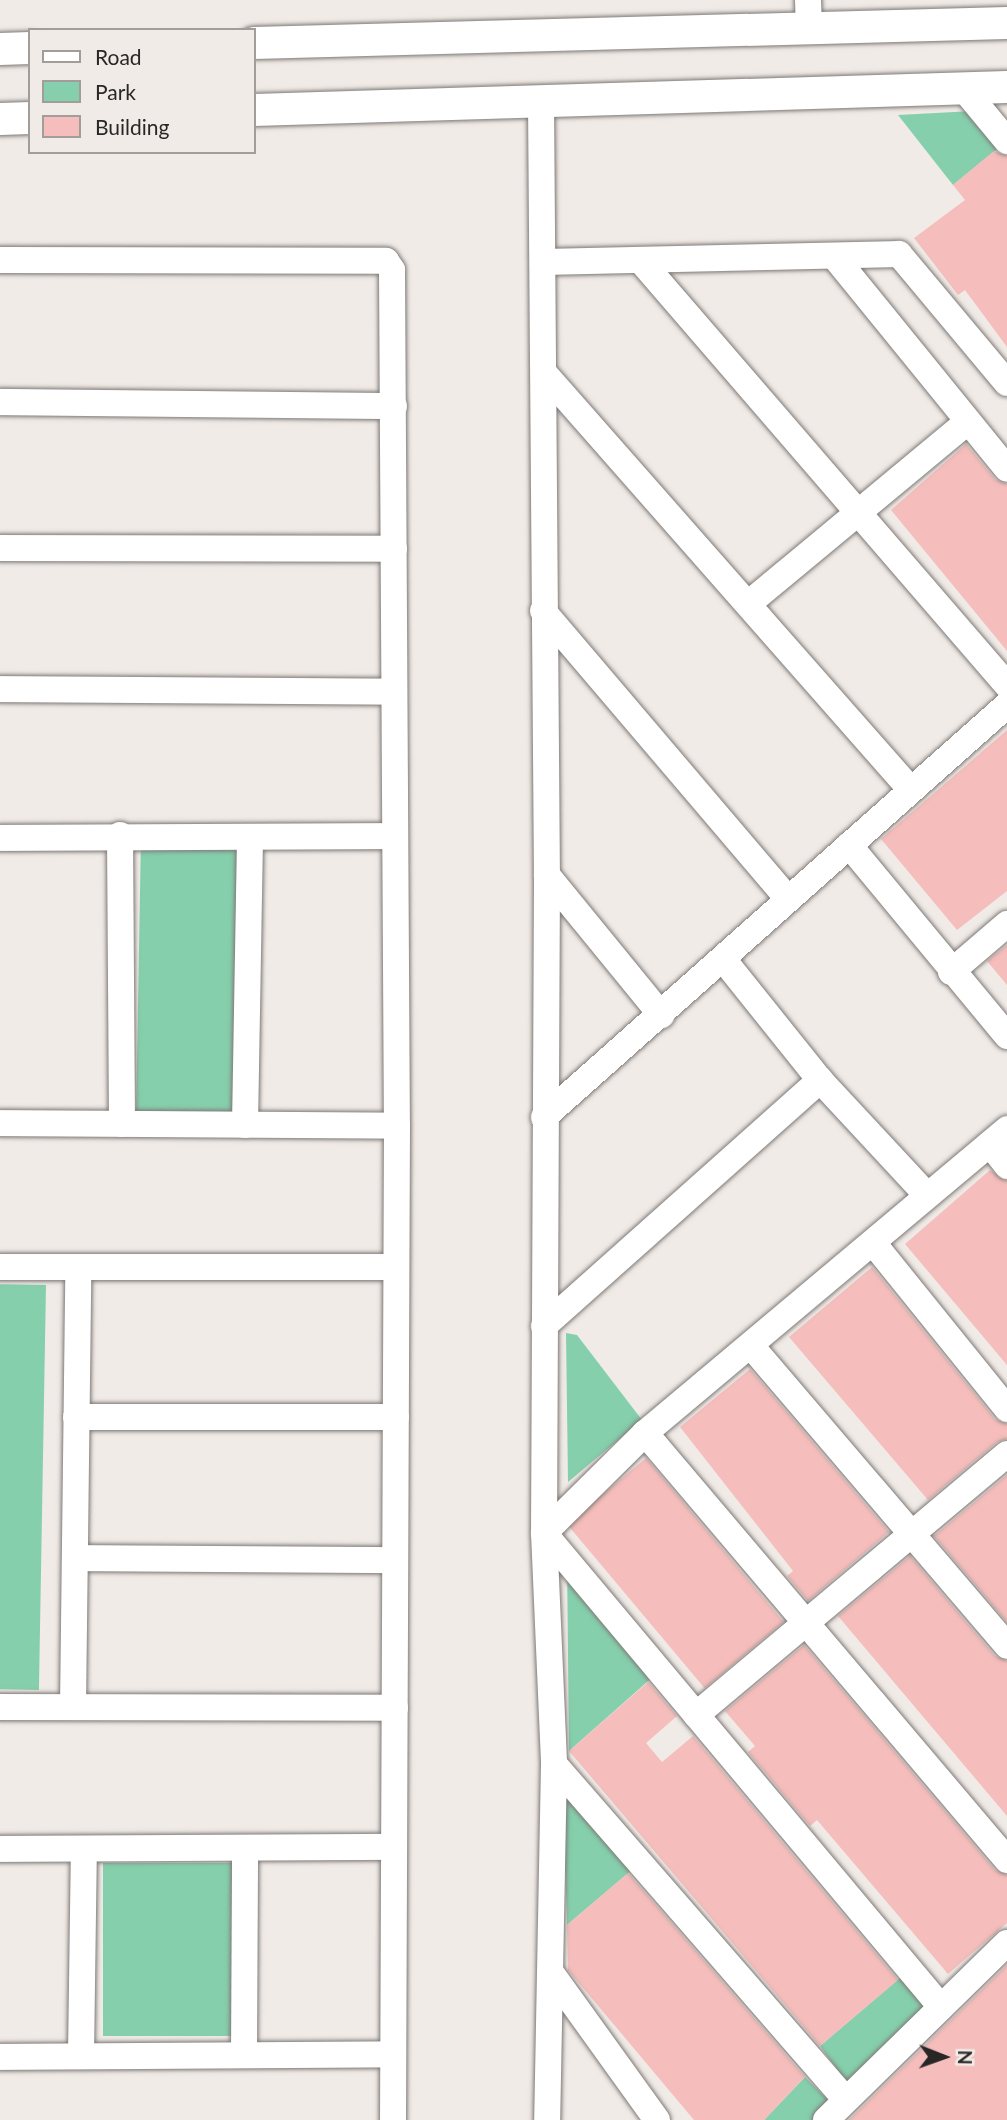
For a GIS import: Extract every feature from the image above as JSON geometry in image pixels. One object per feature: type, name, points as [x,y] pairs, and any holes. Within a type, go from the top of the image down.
[{"type":"main road","points":[[256,43],[809,14],[1007,23]]},
{"type":"main road","points":[[0,49],[28,48]]},
{"type":"main road","points":[[256,110],[1007,87]]},
{"type":"main road","points":[[0,119],[28,118]]},
{"type":"street","points":[[963,88],[1007,141]]},
{"type":"street","points":[[541,101],[545,262],[542,611],[547,875],[544,1533],[554,1764],[552,1974],[547,2120]]},
{"type":"street","points":[[545,262],[899,254],[1007,383]]},
{"type":"street","points":[[834,256],[1007,469]]},
{"type":"street","points":[[0,260],[386,261],[392,270],[392,836],[397,1126],[393,2120]]},
{"type":"street","points":[[641,261],[858,517],[1007,684]]},
{"type":"street","points":[[545,374],[911,790]]},
{"type":"street","points":[[0,402],[394,405]]},
{"type":"street","points":[[748,604],[858,517],[967,422]]},
{"type":"street","points":[[0,548],[394,549]]},
{"type":"street","points":[[542,611],[788,899]]},
{"type":"street","points":[[0,690],[392,692]]},
{"type":"street","points":[[544,1117],[1007,705]]},
{"type":"street","points":[[0,838],[120,835],[392,836]]},
{"type":"street","points":[[120,835],[122,1124]]},
{"type":"street","points":[[245,1125],[250,837]]},
{"type":"street","points":[[849,845],[951,972],[1007,1036]]},
{"type":"street","points":[[547,875],[661,1015]]},
{"type":"street","points":[[951,972],[1007,924]]},
{"type":"street","points":[[723,959],[820,1080],[927,1195]]},
{"type":"street","points":[[544,1326],[820,1080]]},
{"type":"street","points":[[0,1123],[397,1126]]},
{"type":"street","points":[[544,1533],[645,1433],[752,1347],[998,1137],[1007,1166]]},
{"type":"street","points":[[874,1244],[1007,1409]]},
{"type":"street","points":[[0,1267],[396,1267]]},
{"type":"street","points":[[73,1707],[78,1267]]},
{"type":"street","points":[[752,1347],[1007,1646]]},
{"type":"street","points":[[76,1417],[396,1418]]},
{"type":"street","points":[[645,1433],[1007,1860]]},
{"type":"street","points":[[696,1715],[913,1536],[1007,1454]]},
{"type":"street","points":[[544,1533],[941,2007]]},
{"type":"street","points":[[75,1558],[395,1560]]},
{"type":"street","points":[[0,1707],[394,1708]]},
{"type":"street","points":[[554,1764],[846,2099]]},
{"type":"street","points":[[0,1849],[394,1847]]},
{"type":"street","points":[[244,2055],[245,1848]]},
{"type":"street","points":[[81,2056],[84,1849]]},
{"type":"street","points":[[827,2120],[1007,1943]]},
{"type":"street","points":[[552,1974],[657,2120]]},
{"type":"street","points":[[0,2057],[393,2054]]},
{"type":"green space","points":[[973,111],[1002,145],[953,185],[898,115]]},
{"type":"green space","points":[[141,835],[250,837],[245,1127],[136,1125]]},
{"type":"green space","points":[[0,1284],[46,1285],[39,1690],[0,1689]]},
{"type":"green space","points":[[566,1333],[577,1335],[642,1420],[568,1482]]},
{"type":"green space","points":[[567,1560],[655,1675],[569,1751]]},
{"type":"green space","points":[[563,1793],[633,1869],[567,1925]]},
{"type":"green space","points":[[103,1863],[236,1863],[236,2036],[103,2036]]},
{"type":"green space","points":[[908,1971],[933,1999],[847,2083],[820,2046]]},
{"type":"green space","points":[[805,2077],[832,2104],[816,2120],[764,2120]]},
{"type":"building","points":[[994,151],[1007,156],[1007,347],[965,290],[958,295],[914,238],[965,200],[953,185]]},
{"type":"building","points":[[966,444],[995,479],[1007,484],[1007,651],[891,510]]},
{"type":"building","points":[[1007,730],[1007,891],[957,930],[881,839]]},
{"type":"building","points":[[1007,945],[1007,985],[987,961]]},
{"type":"building","points":[[990,1170],[1007,1181],[1007,1365],[905,1244]]},
{"type":"building","points":[[872,1267],[995,1419],[1007,1424],[1007,1439],[997,1442],[928,1500],[789,1337]]},
{"type":"building","points":[[750,1369],[889,1532],[808,1601],[787,1576],[793,1571],[680,1427]]},
{"type":"building","points":[[646,1458],[784,1622],[705,1688],[567,1524]]},
{"type":"building","points":[[1007,1475],[1007,1622],[934,1536]]},
{"type":"building","points":[[910,1556],[995,1656],[1007,1661],[1007,1816],[838,1616]]},
{"type":"building","points":[[804,1645],[995,1870],[1007,1875],[1007,1923],[948,1974],[817,1820],[810,1826],[748,1752],[755,1746],[725,1711]]},
{"type":"building","points":[[648,1682],[677,1716],[646,1743],[662,1762],[693,1736],[898,1980],[820,2046],[569,1751]]},
{"type":"building","points":[[628,1873],[805,2077],[764,2120],[694,2120],[568,1970],[567,1925]]},
{"type":"building","points":[[1007,1965],[1007,2120],[849,2120]]}]
